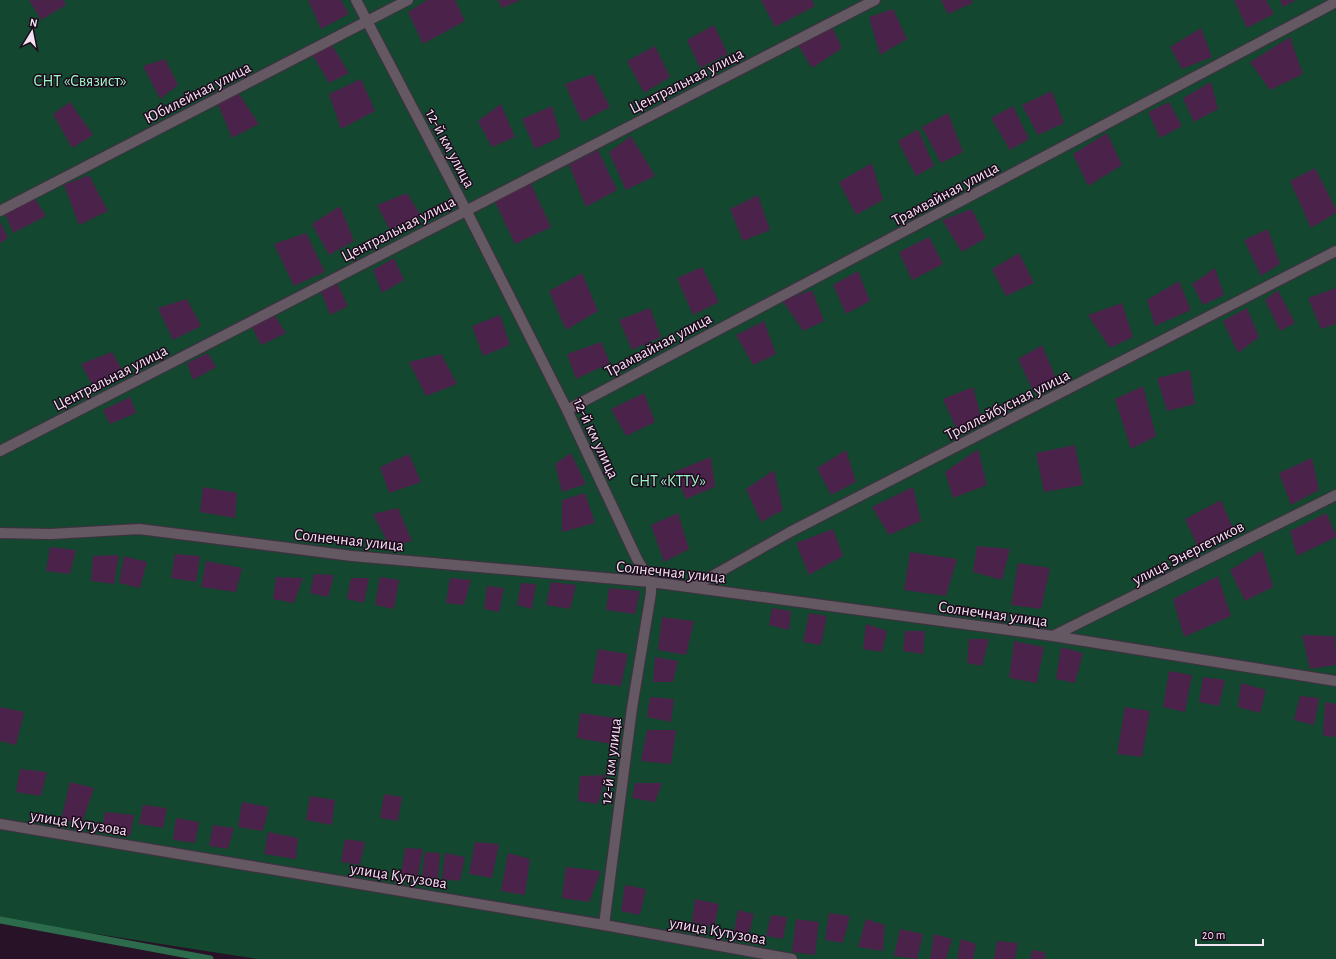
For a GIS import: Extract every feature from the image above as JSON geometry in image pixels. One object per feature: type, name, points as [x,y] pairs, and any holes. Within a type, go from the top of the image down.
[{"type":"street","name":"12-й км улица","points":[[356,0],[466,210],[567,410],[637,559],[651,582],[651,593],[632,708],[604,925]]},
{"type":"street","name":"Юбилейная улица","points":[[0,211],[408,0]]},
{"type":"street","name":"Центральная улица","points":[[0,452],[875,0]]},
{"type":"street","name":"Трамвайная улица","points":[[567,410],[1336,2]]},
{"type":"street","name":"Троллейбусная улица","points":[[693,587],[797,528],[1336,251]]},
{"type":"street","name":"улица Энергетиков","points":[[1053,636],[1336,495]]},
{"type":"street","name":"Солнечная улица","points":[[0,533],[50,534],[139,529],[352,556],[651,582],[1053,636],[1336,681]]},
{"type":"street","name":"улица Кутузова","points":[[0,824],[604,925],[792,959]]},
{"type":"green space","name":"СНТ «КТТУ»","points":[[0,0],[1336,0],[1336,959],[258,959],[0,919]]},
{"type":"building","points":[[29,0],[64,0],[66,5],[41,20]]},
{"type":"building","points":[[308,0],[341,0],[349,14],[321,29]]},
{"type":"building","points":[[427,0],[455,0],[465,21],[423,44],[408,12]]},
{"type":"building","points":[[498,0],[521,0],[502,8]]},
{"type":"building","points":[[761,0],[812,0],[815,6],[775,27]]},
{"type":"building","points":[[941,0],[971,0],[973,3],[948,14]]},
{"type":"building","points":[[1234,0],[1266,0],[1274,14],[1247,28]]},
{"type":"building","points":[[1280,0],[1296,0],[1283,7]]},
{"type":"building","points":[[893,9],[907,39],[880,55],[869,17]]},
{"type":"building","points":[[714,25],[728,54],[700,68],[687,40]]},
{"type":"building","points":[[832,27],[842,48],[812,68],[797,43]]},
{"type":"building","points":[[1201,28],[1212,57],[1182,69],[1170,47]]},
{"type":"building","points":[[1290,37],[1303,74],[1270,90],[1250,62]]},
{"type":"building","points":[[330,42],[349,73],[329,83],[312,54]]},
{"type":"building","points":[[655,46],[670,77],[644,93],[627,61]]},
{"type":"building","points":[[165,59],[178,85],[160,99],[143,66]]},
{"type":"building","points":[[593,74],[610,107],[582,122],[565,84]]},
{"type":"building","points":[[361,79],[375,111],[341,129],[329,94]]},
{"type":"building","points":[[1211,82],[1218,109],[1194,122],[1183,98]]},
{"type":"building","points":[[237,91],[259,124],[232,138],[217,102]]},
{"type":"building","points":[[1052,91],[1064,123],[1038,135],[1022,105]]},
{"type":"building","points":[[70,102],[93,135],[72,148],[53,114]]},
{"type":"building","points":[[1169,102],[1182,126],[1160,138],[1148,112]]},
{"type":"building","points":[[501,104],[515,137],[492,147],[478,121]]},
{"type":"building","points":[[552,106],[561,137],[535,149],[522,119]]},
{"type":"building","points":[[1013,106],[1029,139],[1010,150],[991,118]]},
{"type":"building","points":[[948,113],[963,152],[941,163],[922,127]]},
{"type":"building","points":[[918,129],[934,166],[916,176],[898,141]]},
{"type":"building","points":[[1107,133],[1122,165],[1088,186],[1073,154]]},
{"type":"building","points":[[631,136],[655,176],[626,190],[609,152]]},
{"type":"building","points":[[598,150],[617,190],[586,207],[569,165]]},
{"type":"building","points":[[872,163],[883,200],[856,215],[839,182]]},
{"type":"building","points":[[1315,168],[1336,209],[1336,213],[1311,228],[1290,181]]},
{"type":"building","points":[[89,175],[108,211],[79,225],[64,185]]},
{"type":"building","points":[[531,184],[551,227],[515,244],[495,202]]},
{"type":"building","points":[[407,193],[421,216],[390,230],[377,205]]},
{"type":"building","points":[[758,195],[770,230],[743,241],[730,209]]},
{"type":"building","points":[[35,199],[46,216],[13,233],[5,213]]},
{"type":"building","points":[[340,206],[354,241],[329,255],[312,224]]},
{"type":"building","points":[[972,209],[986,238],[962,252],[942,220]]},
{"type":"building","points":[[0,221],[8,238],[0,243]]},
{"type":"building","points":[[1268,229],[1280,264],[1261,276],[1244,240]]},
{"type":"building","points":[[306,233],[325,272],[294,286],[274,244]]},
{"type":"building","points":[[929,237],[943,264],[912,280],[899,252]]},
{"type":"building","points":[[1019,253],[1034,283],[1006,296],[992,269]]},
{"type":"building","points":[[394,258],[404,280],[382,293],[373,270]]},
{"type":"building","points":[[702,267],[719,302],[693,315],[677,278]]},
{"type":"building","points":[[1215,268],[1224,295],[1203,305],[1192,284]]},
{"type":"building","points":[[858,271],[870,301],[846,314],[833,285]]},
{"type":"building","points":[[582,273],[598,311],[566,330],[549,291]]},
{"type":"building","points":[[1179,281],[1191,310],[1155,326],[1147,300]]},
{"type":"building","points":[[337,283],[348,306],[330,315],[321,292]]},
{"type":"building","points":[[1336,288],[1336,324],[1321,329],[1308,298]]},
{"type":"building","points":[[812,290],[824,321],[803,331],[782,300]]},
{"type":"building","points":[[1278,290],[1295,323],[1280,331],[1265,300]]},
{"type":"building","points":[[187,299],[201,326],[173,340],[158,308]]},
{"type":"building","points":[[1122,303],[1133,337],[1110,348],[1088,315]]},
{"type":"building","points":[[650,308],[661,337],[632,350],[619,320]]},
{"type":"building","points":[[1247,308],[1259,337],[1238,353],[1223,321]]},
{"type":"building","points":[[500,315],[510,345],[483,356],[472,326]]},
{"type":"building","points":[[275,316],[286,333],[261,345],[252,327]]},
{"type":"building","points":[[764,321],[776,354],[753,365],[736,335]]},
{"type":"building","points":[[601,342],[610,363],[576,379],[567,354]]},
{"type":"building","points":[[1042,345],[1056,378],[1033,391],[1018,359]]},
{"type":"building","points":[[112,352],[125,375],[95,390],[81,364]]},
{"type":"building","points":[[208,353],[216,367],[193,380],[187,363]]},
{"type":"building","points":[[441,354],[457,384],[426,396],[409,362]]},
{"type":"building","points":[[1190,370],[1195,404],[1167,411],[1157,378]]},
{"type":"building","points":[[1143,386],[1156,436],[1131,449],[1115,399]]},
{"type":"building","points":[[973,387],[981,417],[957,430],[943,399]]},
{"type":"building","points":[[644,393],[655,422],[626,436],[611,409]]},
{"type":"building","points":[[130,397],[136,413],[110,424],[103,410]]},
{"type":"building","points":[[1075,445],[1083,485],[1044,492],[1036,453]]},
{"type":"building","points":[[978,449],[987,485],[953,498],[945,472]]},
{"type":"building","points":[[846,450],[856,482],[831,495],[817,468]]},
{"type":"building","points":[[571,453],[586,484],[562,492],[555,464]]},
{"type":"building","points":[[409,454],[421,482],[389,493],[380,467]]},
{"type":"building","points":[[711,457],[715,487],[686,499],[674,472]]},
{"type":"building","points":[[1312,458],[1319,490],[1291,505],[1279,473]]},
{"type":"building","points":[[774,470],[783,510],[761,522],[746,489]]},
{"type":"building","points":[[203,487],[237,493],[235,518],[200,512]]},
{"type":"building","points":[[913,487],[921,521],[889,535],[872,507]]},
{"type":"building","points":[[585,493],[595,523],[562,532],[562,500]]},
{"type":"building","points":[[1221,500],[1234,531],[1199,550],[1185,519]]},
{"type":"building","points":[[398,508],[412,541],[390,547],[373,514]]},
{"type":"building","points":[[678,513],[689,549],[664,562],[651,525]]},
{"type":"building","points":[[1326,513],[1336,537],[1297,556],[1290,531]]},
{"type":"building","points":[[833,529],[843,556],[809,575],[796,543]]},
{"type":"building","points":[[977,546],[1010,549],[1002,580],[973,572]]},
{"type":"building","points":[[50,547],[76,550],[70,574],[46,571]]},
{"type":"building","points":[[1262,550],[1273,587],[1245,601],[1230,570]]},
{"type":"building","points":[[910,552],[957,559],[946,596],[904,590]]},
{"type":"building","points":[[175,554],[200,556],[196,582],[171,578]]},
{"type":"building","points":[[119,555],[114,584],[91,581],[93,556]]},
{"type":"building","points":[[124,556],[147,562],[140,588],[119,583]]},
{"type":"building","points":[[206,561],[242,568],[236,592],[201,587]]},
{"type":"building","points":[[1018,563],[1050,568],[1041,609],[1011,605]]},
{"type":"building","points":[[314,574],[334,575],[328,597],[310,593]]},
{"type":"building","points":[[1218,576],[1231,616],[1184,637],[1173,599]]},
{"type":"building","points":[[276,577],[303,578],[294,603],[273,599]]},
{"type":"building","points":[[380,577],[399,580],[394,609],[375,605]]},
{"type":"building","points":[[351,578],[369,578],[364,603],[347,599]]},
{"type":"building","points":[[450,578],[471,580],[464,605],[446,603]]},
{"type":"building","points":[[551,582],[576,585],[570,609],[546,605]]},
{"type":"building","points":[[521,583],[536,584],[532,609],[517,605]]},
{"type":"building","points":[[487,586],[504,588],[499,612],[484,609]]},
{"type":"building","points":[[609,588],[640,591],[635,614],[606,610]]},
{"type":"building","points":[[772,608],[791,611],[789,630],[769,625]]},
{"type":"building","points":[[809,613],[827,616],[821,645],[803,642]]},
{"type":"building","points":[[662,617],[694,621],[686,655],[658,650]]},
{"type":"building","points":[[866,624],[887,631],[882,652],[863,649]]},
{"type":"building","points":[[905,631],[925,631],[923,654],[903,651]]},
{"type":"building","points":[[1302,635],[1335,636],[1336,665],[1310,669]]},
{"type":"building","points":[[969,639],[989,639],[982,666],[967,663]]},
{"type":"building","points":[[1014,641],[1044,647],[1037,683],[1009,678]]},
{"type":"building","points":[[1061,647],[1083,653],[1075,683],[1056,679]]},
{"type":"building","points":[[598,649],[628,654],[621,686],[592,683]]},
{"type":"building","points":[[655,657],[678,661],[673,682],[653,682]]},
{"type":"building","points":[[1169,671],[1192,675],[1185,712],[1163,707]]},
{"type":"building","points":[[1203,677],[1225,680],[1219,706],[1199,702]]},
{"type":"building","points":[[1241,683],[1266,690],[1260,713],[1238,707]]},
{"type":"building","points":[[1300,696],[1319,698],[1314,725],[1294,720]]},
{"type":"building","points":[[650,697],[674,699],[671,722],[647,717]]},
{"type":"building","points":[[1325,702],[1336,704],[1336,737],[1323,736]]},
{"type":"building","points":[[0,707],[24,712],[16,745],[0,741]]},
{"type":"building","points":[[1125,707],[1150,711],[1142,757],[1117,754]]},
{"type":"building","points":[[580,713],[617,718],[611,744],[577,738]]},
{"type":"building","points":[[647,730],[676,730],[671,764],[641,761]]},
{"type":"building","points":[[20,769],[47,772],[41,796],[16,792]]},
{"type":"building","points":[[606,775],[598,804],[578,801],[580,776]]},
{"type":"building","points":[[70,782],[94,788],[82,823],[61,820]]},
{"type":"building","points":[[635,783],[662,783],[655,802],[632,798]]},
{"type":"building","points":[[384,794],[402,797],[398,821],[380,818]]},
{"type":"building","points":[[310,796],[335,800],[332,825],[306,820]]},
{"type":"building","points":[[242,802],[269,807],[263,831],[238,827]]},
{"type":"building","points":[[143,805],[167,808],[163,828],[139,824]]},
{"type":"building","points":[[105,812],[134,815],[130,836],[102,832]]},
{"type":"building","points":[[176,818],[199,822],[195,843],[173,840]]},
{"type":"building","points":[[213,825],[234,828],[228,849],[209,846]]},
{"type":"building","points":[[268,832],[298,838],[296,859],[264,854]]},
{"type":"building","points":[[345,839],[365,842],[360,865],[341,862]]},
{"type":"building","points":[[475,842],[499,844],[492,878],[469,874]]},
{"type":"building","points":[[405,848],[423,849],[418,876],[401,875]]},
{"type":"building","points":[[425,852],[440,853],[438,878],[422,877]]},
{"type":"building","points":[[445,853],[465,857],[460,881],[442,879]]},
{"type":"building","points":[[508,853],[530,859],[525,895],[501,891]]},
{"type":"building","points":[[566,867],[601,871],[589,902],[562,898]]},
{"type":"building","points":[[625,885],[646,889],[640,915],[621,911]]},
{"type":"building","points":[[695,899],[719,904],[714,927],[692,922]]},
{"type":"building","points":[[738,910],[754,914],[749,934],[734,932]]},
{"type":"building","points":[[829,913],[850,916],[843,943],[825,940]]},
{"type":"building","points":[[771,915],[787,917],[783,939],[766,936]]},
{"type":"building","points":[[796,919],[819,922],[815,955],[792,952]]},
{"type":"building","points":[[866,919],[885,925],[883,951],[858,947]]},
{"type":"building","points":[[900,929],[923,934],[917,959],[894,956]]},
{"type":"building","points":[[934,934],[952,939],[946,959],[930,959]]},
{"type":"building","points":[[961,939],[976,944],[973,959],[957,959]]},
{"type":"building","points":[[997,941],[1018,943],[1015,959],[994,959]]},
{"type":"building","points":[[1032,950],[1045,952],[1045,959],[1030,959]]},
{"type":"waterway","points":[[0,920],[210,959]]},
{"type":"park label","name":"СНТ «Связист»","points":[[80,80]]}]
